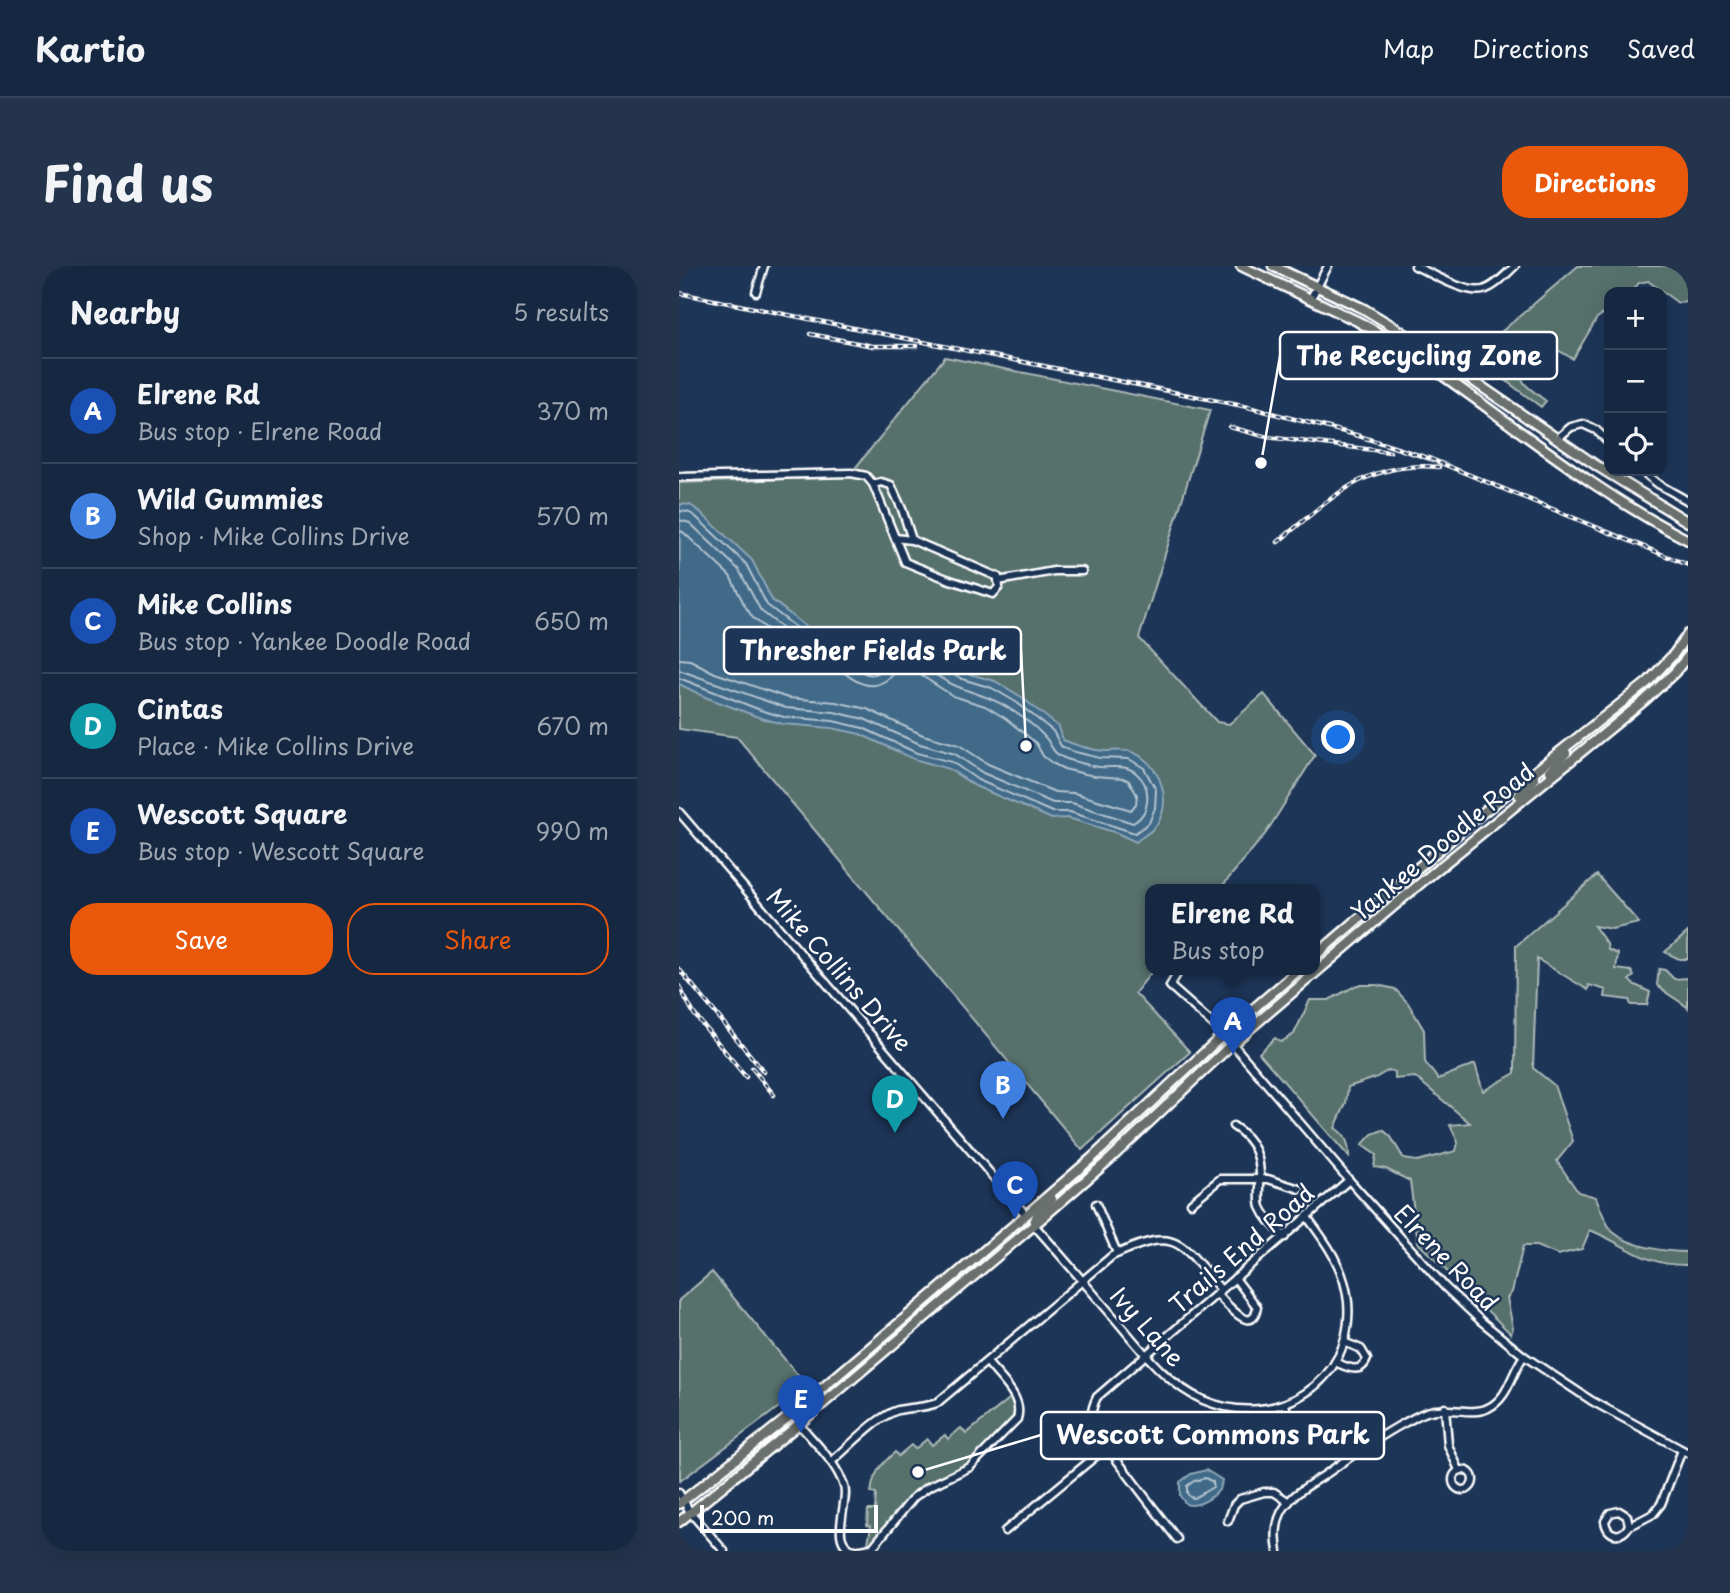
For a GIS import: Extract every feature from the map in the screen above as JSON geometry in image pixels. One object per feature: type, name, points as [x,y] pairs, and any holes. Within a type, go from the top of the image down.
[{"type":"main road","points":[[1241,266],[1311,298],[1391,340],[1643,516],[1688,540]]},
{"type":"main road","points":[[1273,266],[1399,330],[1557,439],[1688,522]]},
{"type":"main road","points":[[1536,442],[1542,438],[1557,439]]},
{"type":"main road","name":"Yankee Doodle Road","points":[[1320,952],[1475,819],[1633,694],[1665,664],[1688,634]]},
{"type":"main road","name":"Yankee Doodle Road","points":[[1320,969],[1645,700],[1688,656]]},
{"type":"main road","points":[[1552,775],[1550,771],[1553,765],[1631,699],[1633,694]]},
{"type":"main road","points":[[1457,853],[1457,848],[1530,785],[1535,778],[1534,772]]},
{"type":"main road","points":[[1034,1225],[1038,1213],[1092,1158],[1224,1034],[1293,975]]},
{"type":"main road","name":"Yankee Doodle Road","points":[[679,1522],[1034,1225],[1233,1043],[1313,975]]},
{"type":"main road","points":[[681,1499],[791,1415],[1092,1158]]},
{"type":"main road","points":[[945,1300],[962,1280],[1019,1230],[1026,1215]]},
{"type":"street","points":[[756,292],[764,266]]},
{"type":"street","points":[[1311,298],[1328,266]]},
{"type":"street","points":[[1415,266],[1465,288],[1477,290],[1491,286],[1515,266]]},
{"type":"street","points":[[1557,439],[1571,427],[1583,424],[1604,437]]},
{"type":"street","points":[[679,477],[851,472],[866,477],[873,484],[895,538],[905,562],[993,594],[999,587],[998,577],[912,540],[895,538]]},
{"type":"street","points":[[1648,476],[1688,501]]},
{"type":"street","points":[[873,484],[881,482],[891,485],[912,540]]},
{"type":"street","points":[[998,581],[1054,570],[1082,570]]},
{"type":"street","name":"Mike Collins Drive","points":[[679,812],[1026,1215]]},
{"type":"street","points":[[1170,986],[1171,975]]},
{"type":"street","points":[[1170,986],[1176,975]]},
{"type":"street","name":"Elrene Road","points":[[1170,986],[1233,1043],[1349,1180],[1445,1287],[1481,1321],[1524,1356],[1591,1401],[1685,1451]]},
{"type":"street","points":[[1233,1126],[1243,1132],[1260,1157],[1260,1205],[1266,1217],[1285,1237]]},
{"type":"street","points":[[1191,1203],[1220,1179],[1261,1179],[1300,1189]]},
{"type":"street","name":"Trails End Road","points":[[1177,1539],[1091,1422],[1091,1409],[1097,1397],[1349,1180]]},
{"type":"street","points":[[1096,1204],[1117,1253]]},
{"type":"street","name":"Ivy Lane","points":[[1034,1225],[1146,1355],[1173,1382],[1204,1401],[1239,1409],[1262,1409],[1285,1404],[1315,1387],[1330,1371],[1344,1342],[1348,1319],[1344,1281],[1331,1248],[1307,1217]]},
{"type":"street","points":[[831,1462],[886,1415],[898,1410],[924,1408],[937,1403],[1117,1253],[1156,1239],[1175,1241],[1192,1255],[1237,1316],[1243,1319],[1251,1318],[1257,1313],[1257,1307],[1235,1278]]},
{"type":"street","points":[[1335,1362],[1353,1369],[1360,1368],[1367,1359],[1361,1349],[1344,1342]]},
{"type":"street","points":[[1277,1551],[1276,1527],[1280,1516],[1297,1494],[1383,1434],[1426,1412],[1445,1408],[1478,1411],[1488,1408],[1501,1400],[1514,1369],[1524,1356]]},
{"type":"street","points":[[799,1424],[831,1462],[846,1488],[842,1538],[855,1550],[871,1548],[914,1497],[928,1487],[970,1467],[1017,1419],[1020,1410],[1018,1400],[986,1362]]},
{"type":"street","points":[[1262,1409],[1267,1430],[1273,1436],[1282,1436],[1290,1426],[1285,1404]]},
{"type":"street","points":[[1445,1408],[1448,1445],[1459,1470]]},
{"type":"street","points":[[1005,1531],[1108,1446]]},
{"type":"street","points":[[1629,1525],[1653,1514],[1661,1504],[1685,1451]]},
{"type":"street","points":[[1228,1521],[1234,1505],[1240,1499],[1274,1492],[1289,1502]]},
{"type":"street","points":[[681,1499],[724,1551]]},
{"type":"green space","points":[[1578,266],[1688,266],[1688,302],[1678,303],[1667,295],[1667,287],[1656,287],[1648,281],[1639,283],[1636,287],[1604,287],[1604,313],[1597,318],[1573,359],[1556,349],[1539,351],[1525,367],[1522,373],[1524,383],[1546,401],[1541,407],[1481,362],[1476,350]]},
{"type":"green space","points":[[945,357],[1210,410],[1139,638],[1217,722],[1229,724],[1264,694],[1315,755],[1266,833],[1224,884],[1145,884],[1145,975],[1149,975],[1135,993],[1190,1052],[1082,1150],[737,737],[679,729],[679,483],[848,477]]},
{"type":"green space","points":[[1597,875],[1639,923],[1612,929],[1594,926],[1607,944],[1608,950],[1618,954],[1616,969],[1631,971],[1634,976],[1629,980],[1650,992],[1647,1005],[1631,1005],[1629,1000],[1605,997],[1606,990],[1589,985],[1588,990],[1537,959],[1533,1068],[1554,1085],[1573,1141],[1557,1161],[1578,1192],[1596,1197],[1608,1225],[1620,1237],[1649,1248],[1688,1252],[1688,1265],[1647,1258],[1590,1230],[1582,1249],[1558,1255],[1536,1246],[1523,1246],[1512,1292],[1507,1298],[1513,1328],[1511,1334],[1418,1243],[1410,1181],[1386,1169],[1374,1167],[1376,1155],[1362,1145],[1372,1134],[1383,1130],[1391,1137],[1404,1159],[1417,1161],[1456,1151],[1458,1142],[1450,1125],[1470,1123],[1415,1077],[1395,1079],[1395,1072],[1389,1070],[1348,1087],[1346,1103],[1335,1128],[1346,1140],[1349,1157],[1259,1053],[1275,1038],[1281,1042],[1294,1034],[1310,1000],[1329,1000],[1357,985],[1377,985],[1395,989],[1408,1003],[1424,1030],[1425,1062],[1438,1079],[1475,1064],[1483,1091],[1515,1073],[1516,946]]},
{"type":"green space","points":[[1688,932],[1688,959],[1679,959],[1665,952]]},
{"type":"green space","points":[[1659,969],[1665,970],[1674,979],[1688,978],[1688,1008],[1657,985]]},
{"type":"green space","points":[[712,1272],[807,1386],[680,1481],[679,1300]]},
{"type":"green space","points":[[1014,1395],[1017,1419],[970,1467],[914,1497],[875,1544],[868,1543],[871,1526],[867,1525],[868,1510],[875,1510],[876,1494],[871,1493],[872,1486],[885,1461],[895,1452],[898,1456],[911,1445],[915,1449],[927,1439],[932,1445],[945,1435],[948,1439],[961,1428],[966,1434]]},
{"type":"water","points":[[680,504],[690,505],[699,511],[752,560],[772,600],[831,646],[840,638],[850,638],[863,655],[871,660],[891,633],[902,632],[966,673],[995,681],[1020,696],[1059,727],[1063,740],[1095,750],[1129,751],[1142,757],[1157,774],[1162,785],[1164,797],[1160,819],[1153,829],[1136,842],[1117,833],[1068,818],[1052,819],[975,786],[949,769],[914,759],[860,734],[832,728],[783,724],[761,718],[679,684]]},
{"type":"water","points":[[1206,1470],[1222,1480],[1221,1486],[1209,1499],[1197,1504],[1186,1504],[1180,1496],[1180,1482],[1191,1474]]},
{"type":"railway","points":[[679,293],[1248,407],[1356,435],[1431,459],[1688,565]]},
{"type":"railway","points":[[810,334],[873,346],[917,346]]},
{"type":"railway","points":[[1230,427],[1267,437],[1390,452]]},
{"type":"railway","points":[[1278,542],[1333,498],[1370,476],[1413,466],[1439,467]]},
{"type":"railway","points":[[679,969],[764,1072]]},
{"type":"railway","points":[[679,986],[694,1014],[746,1077]]},
{"type":"railway","points":[[752,1068],[774,1095]]},
{"type":"place","name":"The Recycling Zone","points":[[1261,463]]},
{"type":"place","name":"Thresher Fields Park","points":[[1026,746]]},
{"type":"place","name":"Elrene Rd","points":[[1233,1055]]},
{"type":"place","name":"Wild Gummies","points":[[1003,1119]]},
{"type":"place","name":"Cintas","points":[[895,1133]]},
{"type":"place","name":"Mike Collins","points":[[1015,1219]]},
{"type":"place","name":"Wescott Square","points":[[801,1433]]},
{"type":"place","name":"Wescott Commons Park","points":[[918,1472]]}]
